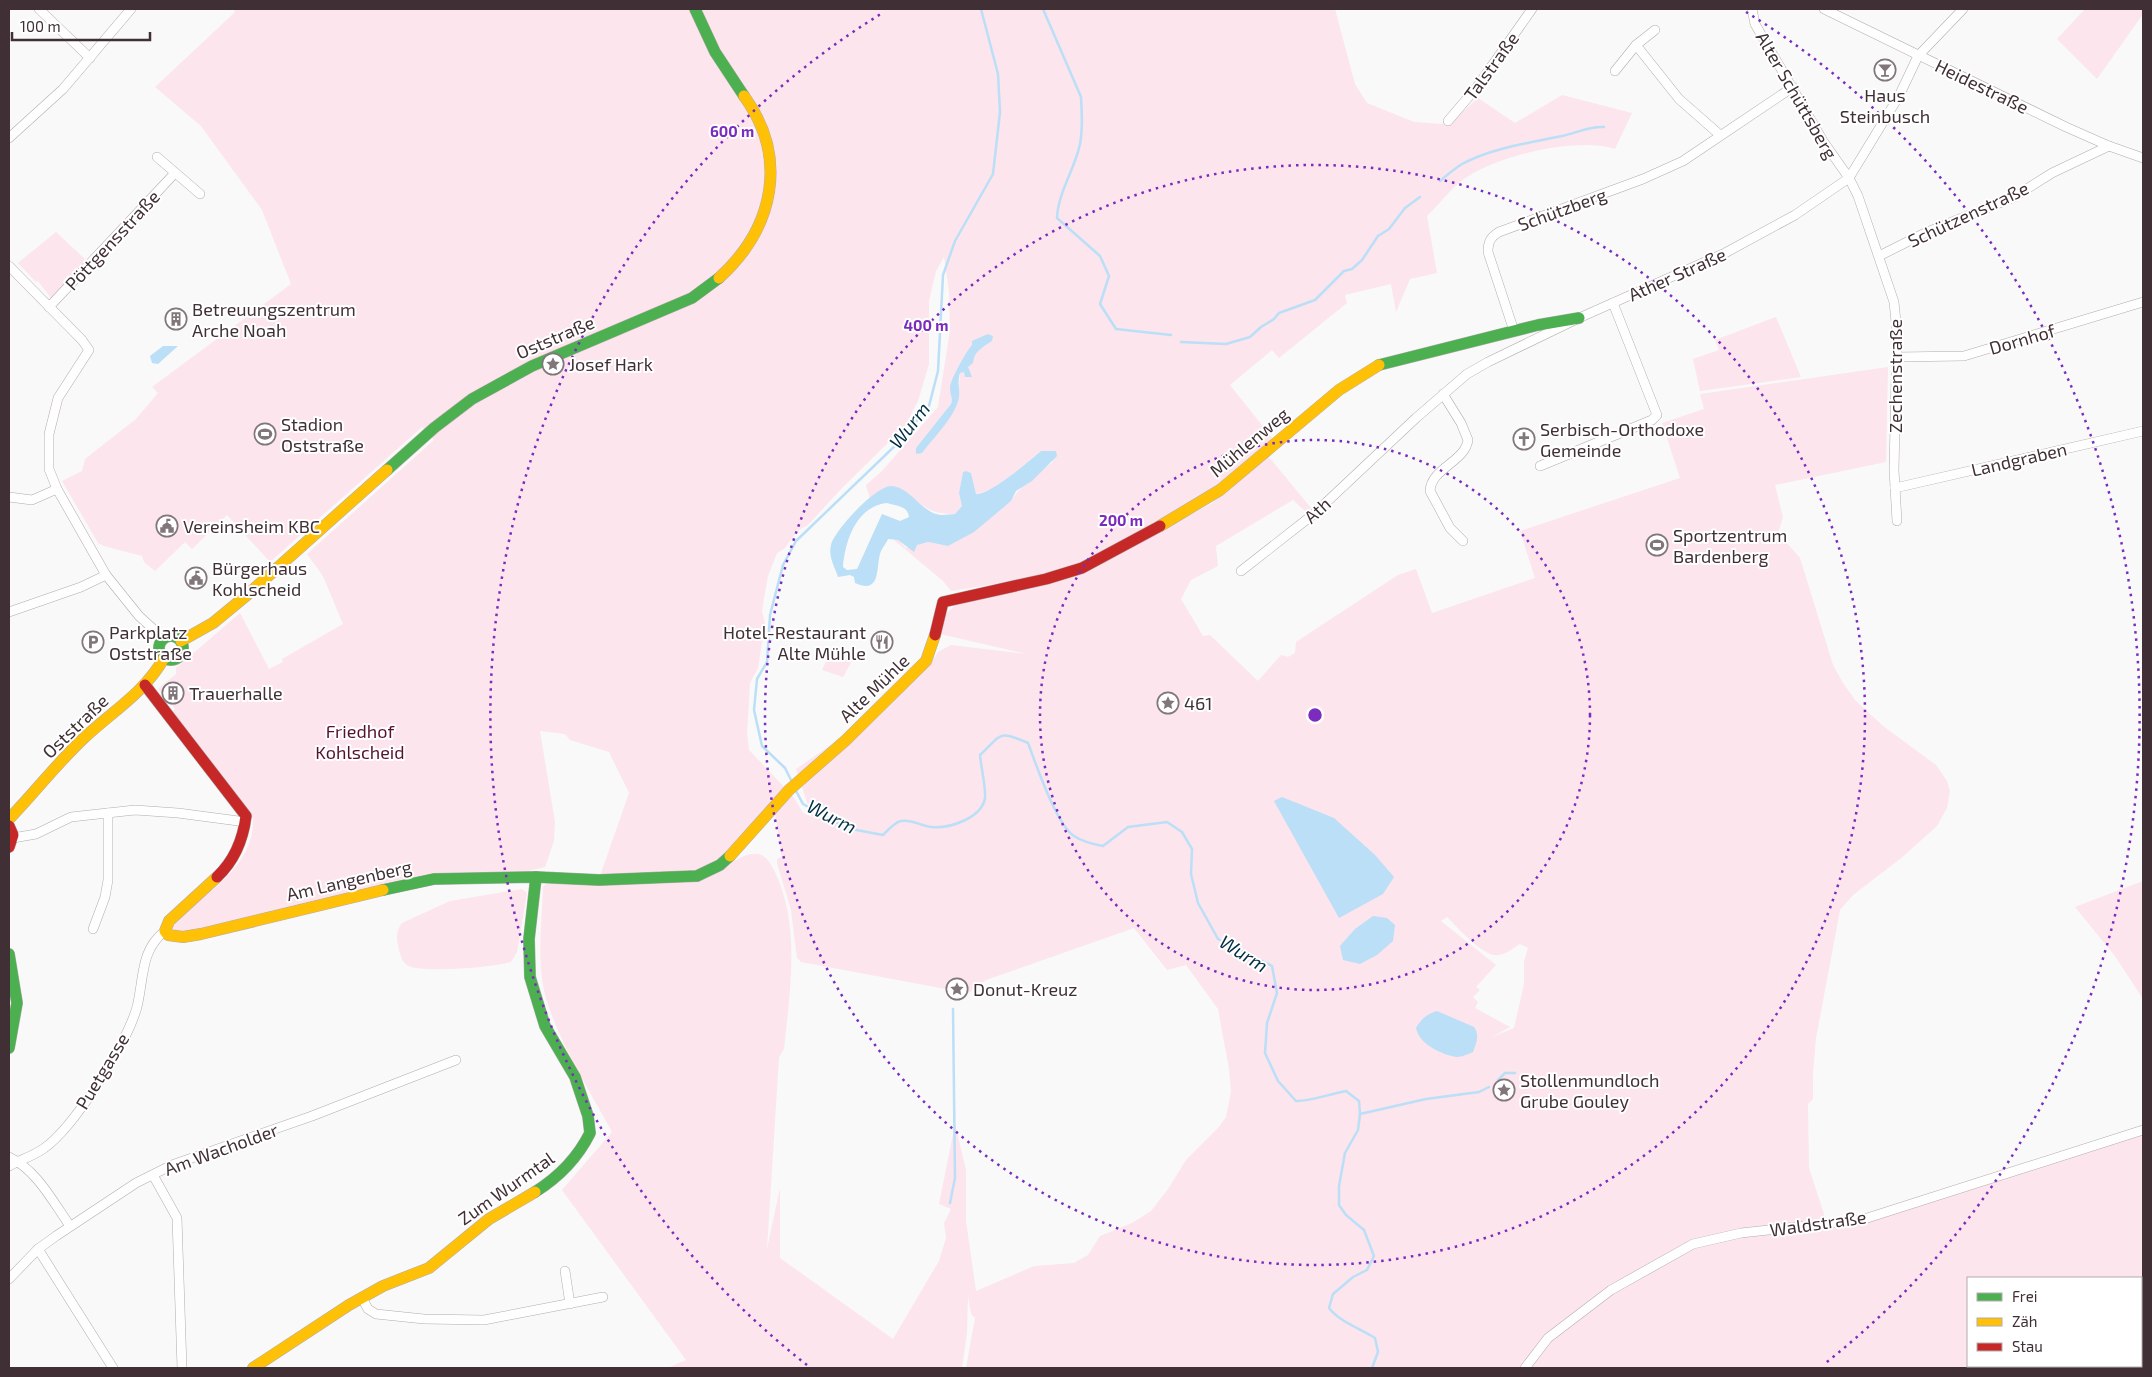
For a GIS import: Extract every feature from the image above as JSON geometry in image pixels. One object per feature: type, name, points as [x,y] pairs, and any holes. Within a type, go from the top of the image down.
[{"type":"street","points":[[39,9],[90,58]]},
{"type":"street","points":[[9,138],[63,88],[131,9]]},
{"type":"street","name":"Oststraße","points":[[181,641],[213,623],[434,428],[472,399],[525,369],[692,298],[709,288],[736,264],[746,252],[762,221],[769,189],[771,156],[764,130],[755,111],[706,38],[695,9]]},
{"type":"street","name":"Talstraße","points":[[1448,121],[1476,87],[1532,9]]},
{"type":"street","name":"Alter Schüttsberg","points":[[1752,9],[1755,24],[1836,163],[1849,178]]},
{"type":"street","name":"Heidestraße","points":[[1824,9],[1918,56],[2109,146],[2143,158]]},
{"type":"street","name":"Ather Straße","points":[[1389,443],[1467,374],[1579,318],[1686,271],[1765,233],[1849,178],[1894,104],[1918,56],[1962,9]]},
{"type":"street","points":[[1615,71],[1636,45],[1655,30]]},
{"type":"street","points":[[1636,45],[1678,99],[1720,135]]},
{"type":"street","name":"Schützberg","points":[[1514,331],[1488,252],[1488,244],[1491,237],[1499,232],[1668,169],[1683,161],[1792,87]]},
{"type":"street","name":"Schützenstraße","points":[[1879,256],[1925,233],[2014,197],[2052,173],[2109,146]]},
{"type":"street","points":[[157,157],[200,194]]},
{"type":"street","name":"Pöttgensstraße","points":[[49,307],[175,173]]},
{"type":"street","name":"Zechenstraße","points":[[1849,178],[1858,196],[1894,302],[1897,357],[1895,488],[1897,521]]},
{"type":"street","points":[[9,266],[82,340],[89,350],[85,359],[65,385],[54,412],[49,434],[49,469],[57,489],[106,576],[139,616],[163,638]]},
{"type":"street","points":[[1540,466],[1652,420],[1657,415],[1613,302]]},
{"type":"street","name":"Dornhof","points":[[1897,357],[1964,356],[2143,302]]},
{"type":"street","name":"Mühlenweg","points":[[943,602],[953,598],[1046,580],[1082,568],[1202,502],[1220,490],[1339,390],[1370,368],[1394,360],[1559,320],[1579,318]]},
{"type":"street","points":[[1443,394],[1468,435],[1468,446],[1432,480],[1430,491],[1450,528],[1463,541]]},
{"type":"street","name":"Landgraben","points":[[1895,488],[2143,431]]},
{"type":"street","name":"Ath","points":[[1242,571],[1315,513],[1389,443]]},
{"type":"street","points":[[9,497],[32,500],[57,489]]},
{"type":"street","points":[[9,612],[81,587],[106,576]]},
{"type":"street","name":"Alte Mühle","points":[[789,790],[846,740],[926,661],[934,639],[936,624],[943,602]]},
{"type":"street","points":[[171,635],[181,641],[183,650],[179,657],[172,660],[164,658],[158,648],[163,638],[171,635]]},
{"type":"street","name":"Oststraße","points":[[9,819],[86,736],[145,685],[159,668],[164,658]]},
{"type":"street","points":[[145,685],[242,808],[246,822],[241,843],[226,870],[168,921],[165,931]]},
{"type":"street","name":"Am Langenberg","points":[[165,931],[168,936],[183,938],[434,879],[536,877],[600,880],[697,876],[720,865],[736,851],[789,790]]},
{"type":"street","points":[[9,826],[11,843],[36,834],[71,817],[108,813],[149,810],[246,822]]},
{"type":"street","points":[[93,929],[105,897],[108,880],[108,813]]},
{"type":"street","name":"Zum Wurmtal","points":[[253,1368],[383,1286],[429,1268],[489,1219],[551,1182],[567,1168],[590,1133],[588,1116],[575,1077],[546,1026],[530,977],[529,939],[536,877]]},
{"type":"street","name":"Puetgasse","points":[[9,1166],[44,1149],[66,1128],[116,1054],[136,1008],[148,952],[155,940],[165,931]]},
{"type":"street","points":[[9,954],[17,1003],[16,1021],[9,1048]]},
{"type":"street","name":"Am Wacholder","points":[[9,1279],[38,1249],[70,1226],[172,1165],[312,1116],[456,1060]]},
{"type":"street","name":"Waldstraße","points":[[1525,1368],[1548,1338],[1611,1290],[1693,1244],[1741,1233],[1861,1220],[2143,1130]]},
{"type":"street","points":[[9,1157],[18,1161],[31,1173],[70,1226]]},
{"type":"street","points":[[153,1175],[177,1218],[182,1368]]},
{"type":"street","points":[[38,1249],[113,1368]]},
{"type":"street","points":[[565,1271],[570,1304]]},
{"type":"street","points":[[362,1298],[368,1309],[376,1314],[459,1321],[508,1317],[603,1298]]},
{"type":"green space","name":"Friedhof Kohlscheid","points":[[235,9],[1335,9],[1355,84],[1367,103],[1414,122],[1443,124],[1447,126],[1478,98],[1515,123],[1562,95],[1632,113],[1615,149],[1579,145],[1534,151],[1491,165],[1459,183],[1427,216],[1437,273],[1410,279],[1396,312],[1391,284],[1345,295],[1347,303],[1279,358],[1272,350],[1230,385],[1273,439],[1217,488],[1077,565],[1026,579],[951,591],[943,581],[894,540],[898,540],[906,548],[928,542],[948,546],[1011,501],[1024,486],[1053,462],[1041,451],[991,489],[976,494],[971,473],[963,472],[959,493],[962,506],[955,514],[945,514],[931,510],[901,490],[870,499],[866,485],[882,471],[938,407],[950,330],[949,292],[944,257],[936,271],[929,301],[929,364],[918,401],[905,426],[841,489],[808,525],[797,531],[785,548],[777,553],[768,576],[762,612],[765,623],[758,668],[750,683],[747,733],[749,750],[784,787],[730,849],[715,862],[696,871],[600,876],[629,793],[609,752],[570,740],[565,734],[540,731],[555,822],[554,841],[545,867],[524,872],[433,873],[189,931],[170,931],[175,919],[214,889],[238,864],[246,851],[252,835],[253,819],[171,713],[175,709],[158,689],[176,674],[176,668],[240,613],[269,669],[283,662],[282,659],[343,624],[323,576],[307,554],[434,440],[422,427],[270,562],[227,515],[192,549],[185,542],[155,571],[144,562],[142,556],[98,543],[62,481],[82,471],[85,459],[136,419],[158,393],[152,387],[291,284],[262,210],[201,126],[155,87],[234,13]],"holes":[[[988,334],[992,336],[992,341],[979,349],[965,373],[964,371],[960,373],[959,387],[943,426],[922,453],[916,448],[951,404],[951,385],[961,362],[981,339]]]},
{"type":"green space","points":[[2085,9],[2143,9],[2143,14],[2097,79],[2057,39]]},
{"type":"green space","points":[[56,232],[88,262],[51,298],[38,281],[36,282],[18,263]]},
{"type":"green space","points":[[1776,317],[1801,377],[1700,391],[1693,359],[1719,350],[1715,340]]},
{"type":"green space","points":[[1888,367],[1886,462],[1775,485],[1783,517],[1778,533],[1800,558],[1833,665],[1843,683],[1855,700],[1883,726],[1936,765],[1947,781],[1950,791],[1947,808],[1937,826],[1900,859],[1853,895],[1840,910],[1816,1038],[1813,1099],[1808,1104],[1809,1168],[1824,1214],[1825,1228],[1852,1227],[2112,1142],[2143,1134],[2143,1368],[966,1368],[975,1318],[971,1314],[968,1296],[967,1333],[962,1368],[668,1368],[686,1360],[562,1190],[612,1132],[567,1050],[546,998],[541,971],[540,943],[543,887],[546,884],[721,871],[738,859],[753,854],[764,856],[768,860],[782,891],[788,913],[791,935],[791,981],[784,1049],[779,1057],[767,1249],[780,1188],[780,1258],[893,1339],[939,1261],[946,1238],[944,1223],[951,1209],[939,1204],[955,1124],[966,1170],[966,1221],[976,1291],[1034,1266],[1074,1263],[1088,1255],[1100,1236],[1132,1223],[1151,1211],[1168,1189],[1186,1160],[1219,1127],[1226,1117],[1231,1092],[1229,1069],[1218,1009],[1186,965],[1167,970],[1134,928],[986,980],[959,1000],[946,989],[801,962],[797,958],[791,910],[777,863],[777,859],[782,857],[775,813],[790,791],[803,813],[812,817],[796,769],[832,744],[929,666],[938,652],[951,645],[1027,654],[940,634],[945,615],[956,604],[1032,588],[1158,532],[1212,503],[1269,457],[1311,508],[1306,512],[1293,500],[1216,546],[1218,566],[1191,580],[1181,599],[1203,636],[1210,635],[1258,681],[1281,655],[1288,657],[1295,653],[1296,642],[1398,575],[1416,569],[1432,613],[1535,578],[1520,531],[1680,478],[1662,423],[1704,409],[1700,394]],"holes":[[[1447,917],[1471,941],[1493,955],[1504,953],[1520,944],[1528,948],[1524,961],[1524,984],[1514,1028],[1492,1037],[1510,1027],[1475,1008],[1478,1002],[1473,997],[1480,990],[1476,987],[1496,965],[1441,921]]]},
{"type":"green space","points":[[829,655],[853,659],[843,677],[822,670]]},
{"type":"green space","points":[[2143,881],[2143,999],[2115,956],[2075,907]]},
{"type":"green space","points":[[522,889],[527,893],[517,952],[511,962],[475,968],[426,969],[414,968],[403,961],[397,939],[398,930],[402,923],[450,901]]},
{"type":"water","points":[[988,334],[993,336],[992,341],[977,352],[973,363],[968,367],[972,377],[965,377],[964,372],[960,373],[959,397],[954,411],[922,453],[916,454],[916,448],[951,404],[951,384],[959,365],[972,345],[972,341]]},
{"type":"water","points":[[163,346],[178,346],[158,364],[152,363],[150,356]]},
{"type":"water","points":[[1041,451],[1056,451],[1057,456],[1032,481],[1016,491],[1011,501],[974,532],[948,546],[928,542],[917,545],[914,552],[898,540],[888,539],[881,552],[876,578],[873,583],[869,586],[863,586],[855,583],[854,577],[850,575],[838,577],[830,554],[834,538],[847,520],[876,493],[892,486],[910,494],[925,508],[936,514],[955,514],[962,506],[959,493],[963,472],[971,473],[976,494],[982,493],[1000,483]],"holes":[[[887,503],[904,509],[909,517],[900,521],[882,514],[857,569],[847,570],[843,567],[846,546],[860,517],[868,510]]]},
{"type":"water","points":[[1282,797],[1334,818],[1375,855],[1394,877],[1383,894],[1339,918],[1274,801]]},
{"type":"water","points":[[1373,916],[1387,918],[1395,925],[1393,941],[1377,955],[1360,964],[1343,960],[1340,946],[1355,929]]},
{"type":"water","points":[[1437,1011],[1474,1027],[1477,1036],[1473,1052],[1459,1057],[1451,1056],[1426,1044],[1416,1028],[1425,1017]]},
{"type":"waterway","name":"Wurm","points":[[792,782],[785,768],[762,746],[754,710],[757,679],[767,662],[770,615],[783,565],[796,541],[900,441],[929,406],[938,371],[943,275],[955,241],[993,174],[1000,112],[998,74],[981,9]]},
{"type":"waterway","points":[[1043,9],[1081,97],[1082,126],[1080,144],[1060,199],[1057,218],[1100,256],[1109,276],[1100,304],[1116,329],[1171,335]]},
{"type":"waterway","points":[[1440,181],[1462,164],[1486,154],[1588,129],[1604,127]]},
{"type":"waterway","points":[[1181,342],[1226,344],[1250,337],[1279,313],[1315,300],[1344,271],[1352,269],[1362,260],[1378,236],[1389,229],[1405,208],[1420,197]]},
{"type":"waterway","name":"Wurm","points":[[795,789],[803,804],[846,828],[883,835],[901,821],[909,821],[931,827],[955,824],[964,821],[983,805],[985,794],[980,755],[997,739],[1005,735],[1028,743],[1041,778],[1060,819],[1077,838],[1088,843],[1103,846],[1128,827],[1167,822],[1182,832],[1192,849],[1191,874],[1198,903],[1218,939],[1272,966],[1277,993],[1267,1023],[1265,1053],[1278,1081],[1296,1101],[1315,1099],[1346,1091],[1359,1101],[1358,1130],[1345,1153],[1339,1186],[1339,1205],[1346,1215],[1364,1230],[1374,1256],[1367,1270],[1353,1277],[1333,1294],[1329,1308],[1344,1321],[1375,1338],[1378,1352],[1372,1368]]},
{"type":"waterway","points":[[950,1203],[955,1178],[953,1009]]},
{"type":"waterway","points":[[1498,1080],[1505,1073],[1515,1073]]},
{"type":"waterway","points":[[1360,1114],[1426,1099],[1479,1092],[1489,1087]]},
{"type":"traffic: fast","points":[[695,9],[715,52],[744,96]]},
{"type":"traffic: fast","points":[[387,470],[434,428],[472,399],[532,366],[692,298],[719,278]]},
{"type":"traffic: fast","points":[[1379,365],[1538,325],[1579,318]]},
{"type":"traffic: fast","points":[[171,636],[180,639],[183,648],[180,657],[171,660],[162,657],[159,648],[162,639],[171,636]]},
{"type":"traffic: fast","points":[[383,890],[434,879],[536,877],[599,880],[697,876],[720,865],[730,856]]},
{"type":"traffic: fast","points":[[535,1192],[567,1167],[590,1133],[588,1116],[575,1077],[545,1026],[530,977],[529,939],[536,877]]},
{"type":"traffic: fast","points":[[9,954],[17,1003],[9,1048]]},
{"type":"traffic: slow","points":[[719,278],[738,258],[752,237],[763,215],[769,192],[770,168],[767,144],[758,120],[744,96]]},
{"type":"traffic: slow","points":[[1160,526],[1220,490],[1339,390],[1379,365]]},
{"type":"traffic: slow","points":[[181,641],[213,623],[247,595],[387,470]]},
{"type":"traffic: slow","points":[[730,856],[789,790],[846,740],[926,661],[935,635]]},
{"type":"traffic: slow","points":[[9,819],[75,747],[148,681],[164,658]]},
{"type":"traffic: slow","points":[[217,877],[169,921],[165,931],[168,935],[183,937],[201,934],[383,890]]},
{"type":"traffic: slow","points":[[253,1368],[349,1305],[383,1286],[429,1268],[489,1219],[535,1192]]},
{"type":"traffic: jam","points":[[935,635],[943,602],[1046,579],[1082,568],[1160,526]]},
{"type":"traffic: jam","points":[[145,685],[246,816],[243,833],[237,849],[229,864],[217,877]]},
{"type":"traffic: jam","points":[[9,826],[13,835],[9,847]]},
{"type":"place","name":"Haus Steinbusch","points":[[1885,70]]},
{"type":"place","name":"Betreuungszentrum Arche Noah","points":[[176,319]]},
{"type":"place","name":"Josef Hark","points":[[553,364]]},
{"type":"place","name":"Stadion Oststraße","points":[[265,434]]},
{"type":"place","name":"Serbisch-Orthodoxe Gemeinde","points":[[1524,439]]},
{"type":"place","name":"Vereinsheim KBC","points":[[167,526]]},
{"type":"place","name":"Sportzentrum Bardenberg","points":[[1657,545]]},
{"type":"place","name":"Bürgerhaus Kohlscheid","points":[[196,578]]},
{"type":"place","name":"Parkplatz Oststraße","points":[[93,642]]},
{"type":"place","name":"Hotel-Restaurant Alte Mühle","points":[[882,642]]},
{"type":"place","name":"Trauerhalle","points":[[173,693]]},
{"type":"place","name":"461","points":[[1168,703]]},
{"type":"place","name":"Donut-Kreuz","points":[[957,989]]},
{"type":"place","name":"Stollenmundloch Grube Gouley","points":[[1504,1090]]}]
